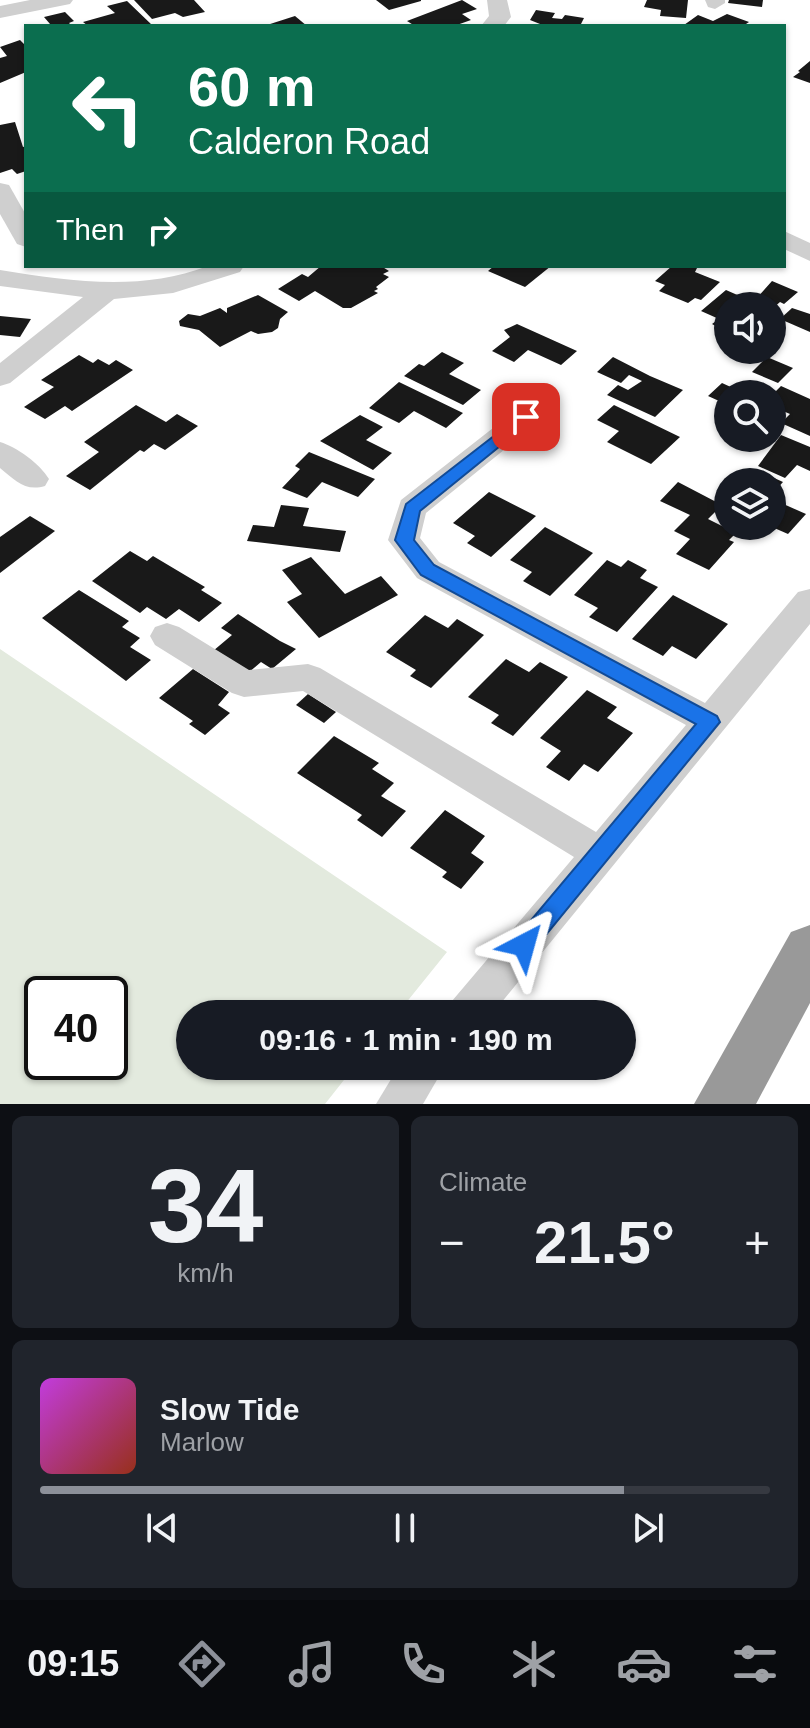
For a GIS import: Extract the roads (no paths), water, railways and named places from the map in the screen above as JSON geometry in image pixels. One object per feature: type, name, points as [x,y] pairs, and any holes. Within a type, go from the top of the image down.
[{"type":"highway","points":[[724,1104],[810,949]]},
{"type":"street","points":[[0,12],[63,0]]},
{"type":"street","points":[[494,24],[500,17],[497,0]]},
{"type":"street","points":[[0,190],[24,235]]},
{"type":"street","points":[[786,240],[810,253]]},
{"type":"street","points":[[0,278],[33,274],[106,292],[174,285],[183,273],[217,268]]},
{"type":"street","points":[[0,377],[106,292]]},
{"type":"street","points":[[526,417],[412,508],[404,540],[428,570],[710,722]]},
{"type":"street","points":[[0,452],[34,479]]},
{"type":"street","points":[[479,1000],[810,601]]},
{"type":"street","points":[[167,636],[244,684],[308,677],[509,796],[600,854]]},
{"type":"street","points":[[398,1104],[414,1080]]}]
